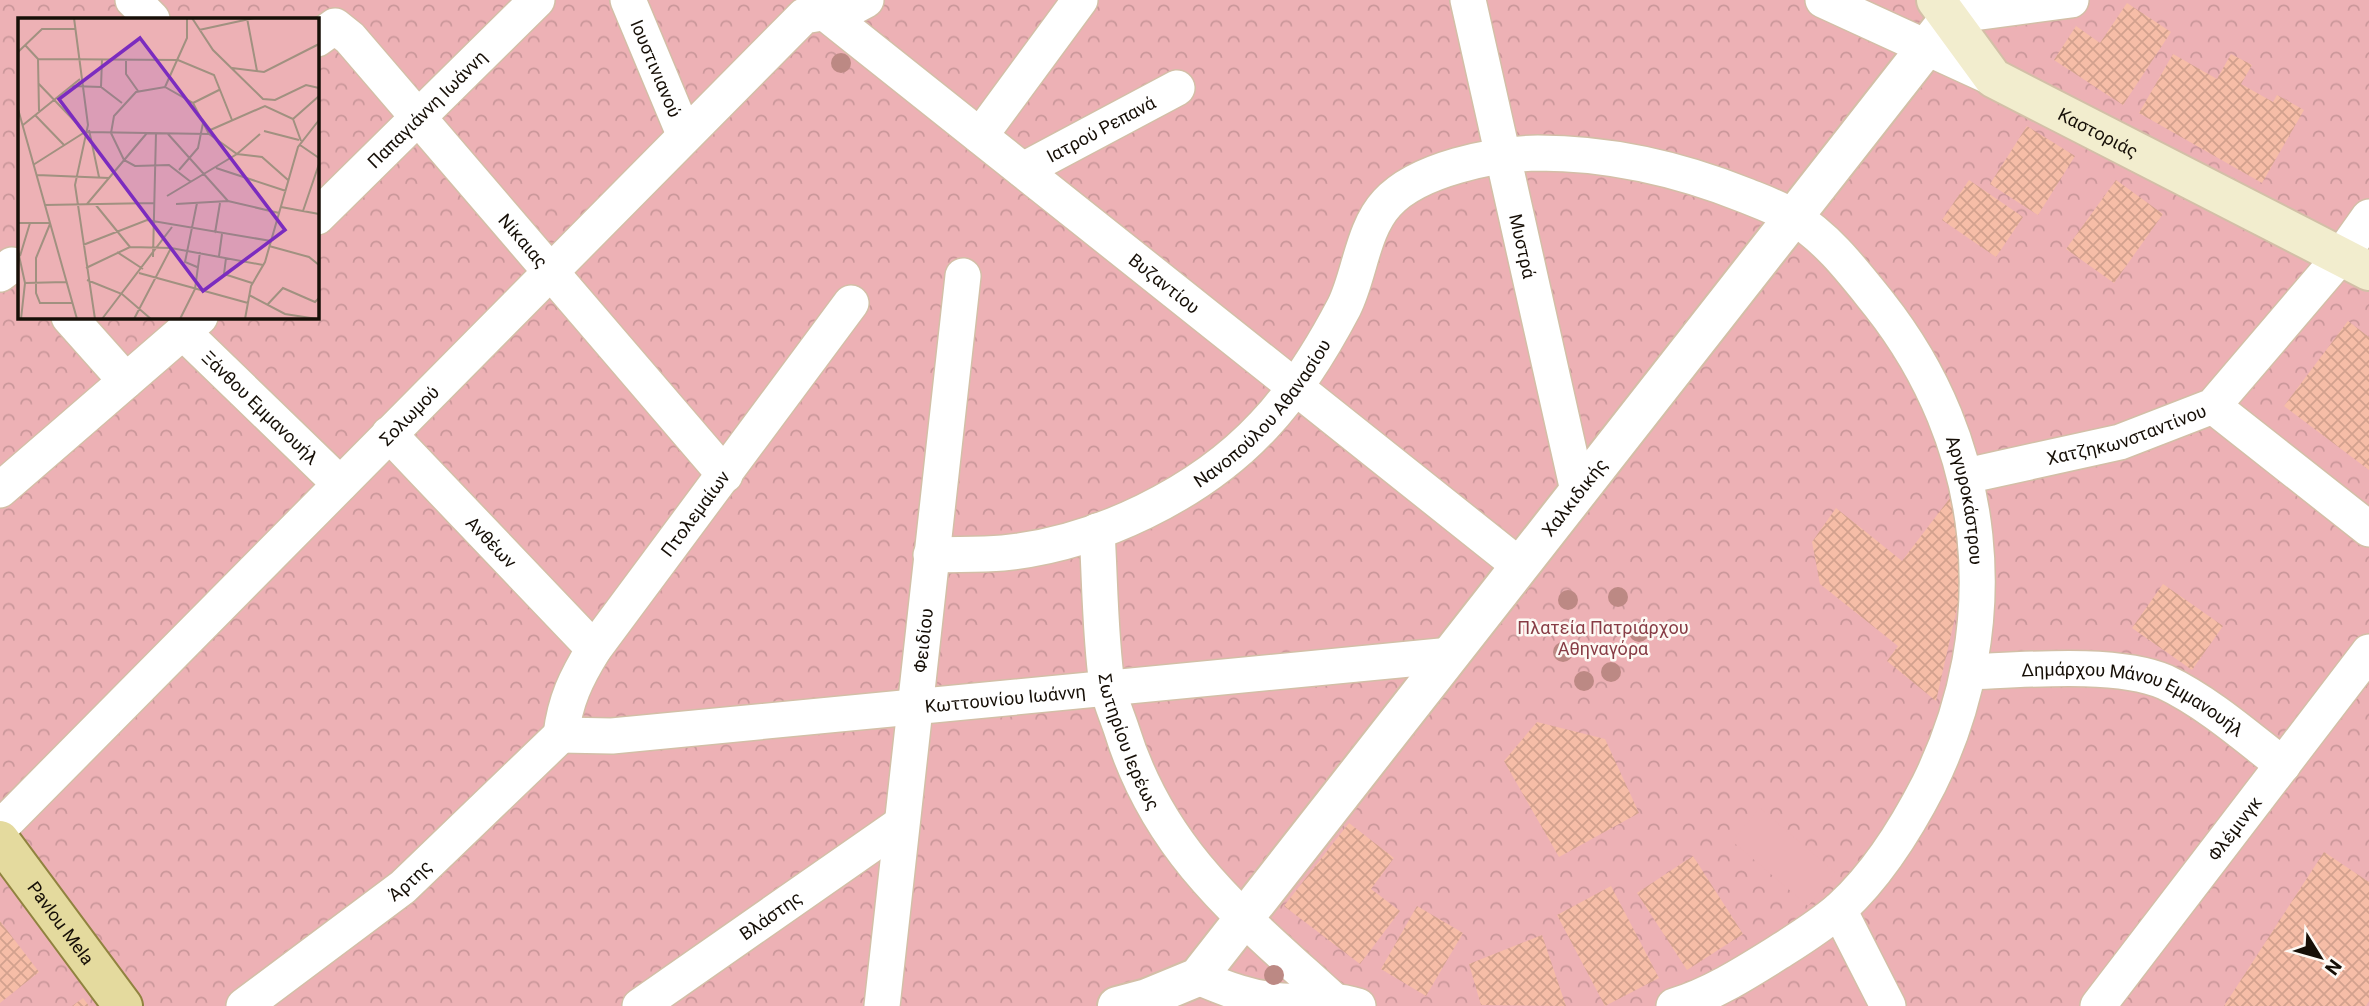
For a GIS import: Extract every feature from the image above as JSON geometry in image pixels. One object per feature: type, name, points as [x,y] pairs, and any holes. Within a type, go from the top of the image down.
[{"type":"main road","points":[[1946,5],[1968,47],[1993,78]]},
{"type":"main road","name":"Καστοριάς","points":[[1993,78],[2355,263]]},
{"type":"main road","name":"Pavlou Mela","points":[[0,840],[123,1006]]},
{"type":"street","points":[[133,0],[151,18]]},
{"type":"street","name":"Ιουστινιανού","points":[[628,0],[684,134]]},
{"type":"street","name":"Σολωμού","points":[[0,828],[684,134],[804,16],[816,5],[851,8],[866,0]]},
{"type":"street","points":[[980,136],[1080,0]]},
{"type":"street","name":"Μυστρά","points":[[1468,0],[1578,491]]},
{"type":"street","name":"Καστοριάς","points":[[1823,0],[1993,78]]},
{"type":"street","points":[[1946,5],[2071,0]]},
{"type":"street","name":"Παπαγιάννη Ιωάννη","points":[[321,204],[418,118],[531,3]]},
{"type":"street","name":"Βυζαντίου","points":[[816,5],[1520,566]]},
{"type":"street","name":"Χαλκιδικής","points":[[1220,992],[1243,920],[1926,47],[1946,5]]},
{"type":"street","name":"Νίκαιας","points":[[318,38],[335,26],[350,38],[725,475]]},
{"type":"street","name":"Ιατρού Ρεπανά","points":[[1023,170],[1177,89]]},
{"type":"street","name":"Αργυροκάστρου","points":[[1503,154],[1594,155],[1628,160],[1708,180],[1793,217],[1849,267],[1907,340],[1950,422],[1974,514],[1977,568],[1968,672],[1943,756],[1919,803],[1880,866],[1839,910],[1748,971],[1718,988],[1674,1006]]},
{"type":"street","name":"Νανοπούλου Αθανασίου","points":[[931,555],[1004,553],[1056,543],[1097,531],[1200,480],[1266,424],[1294,386],[1344,306],[1370,234],[1384,205],[1414,181],[1503,154]]},
{"type":"street","name":"Χατζηκωνσταντίνου","points":[[1966,476],[2120,442],[2213,406],[2355,263],[2369,217]]},
{"type":"street","points":[[0,274],[12,265],[18,266]]},
{"type":"street","name":"Φειδίου","points":[[882,1006],[913,705],[963,276]]},
{"type":"street","name":"Πτολεμαίων","points":[[561,735],[564,708],[574,682],[594,649],[852,303]]},
{"type":"street","points":[[70,318],[126,382]]},
{"type":"street","points":[[0,490],[192,324]]},
{"type":"street","name":"Ξάνθου Εμμανουήλ","points":[[192,324],[340,484]]},
{"type":"street","points":[[2213,406],[2369,528]]},
{"type":"street","name":"Ανθέων","points":[[389,433],[594,649]]},
{"type":"street","name":"Σωτηρίου Ιερέως","points":[[1097,531],[1108,687],[1132,763],[1153,806],[1202,877],[1243,920]]},
{"type":"street","name":"Φλέμινγκ","points":[[2098,1006],[2369,652]]},
{"type":"street","name":"Κωττουνίου Ιωάννη","points":[[561,735],[612,736],[1451,655]]},
{"type":"street","name":"Δημάρχου Μάνου Εμμανουήλ","points":[[1968,672],[2090,671],[2135,674],[2164,682],[2222,719],[2283,765]]},
{"type":"street","name":"Άρτης","points":[[244,1006],[403,887],[561,735]]},
{"type":"street","name":"Βλάστης","points":[[640,1006],[901,824]]},
{"type":"street","points":[[1839,910],[1888,1006]]},
{"type":"street","points":[[1243,920],[1345,1002]]},
{"type":"street","points":[[1117,1006],[1156,995],[1220,992],[1285,1001],[1345,1002]]},
{"type":"green space","name":"Πλατεία Πατριάρχου Αθηναγόρα","points":[[0,0],[2369,0],[2369,1006],[0,1006]]},
{"type":"green space","points":[[1760,808],[1836,873],[1808,906],[1732,841]]},
{"type":"building","points":[[2127,3],[2171,32],[2123,105],[2054,60],[2076,26],[2100,43]]},
{"type":"building","points":[[2173,54],[2217,79],[2231,54],[2252,65],[2241,84],[2273,102],[2277,95],[2304,110],[2262,183],[2139,113]]},
{"type":"building","points":[[2027,126],[2075,156],[2038,215],[1990,184]]},
{"type":"building","points":[[1969,180],[2023,217],[1996,257],[1942,220]]},
{"type":"building","points":[[2116,180],[2163,214],[2114,283],[2066,249]]},
{"type":"building","points":[[2348,321],[2369,337],[2369,470],[2284,406]]},
{"type":"building","points":[[1953,494],[1958,519],[1960,595],[1936,701],[1887,661],[1898,646],[1820,584],[1812,542],[1836,508],[1902,561]]},
{"type":"building","points":[[2163,584],[2223,626],[2192,670],[2132,628]]},
{"type":"building","points":[[1537,722],[1605,739],[1639,813],[1559,857],[1504,761]]},
{"type":"building","points":[[1349,823],[1394,858],[1371,889],[1400,911],[1360,964],[1284,906]]},
{"type":"building","points":[[2324,852],[2369,882],[2369,1001],[2366,1006],[2224,1006]]},
{"type":"building","points":[[1693,856],[1743,934],[1687,970],[1637,893]]},
{"type":"building","points":[[1611,886],[1659,978],[1605,1006],[1557,915]]},
{"type":"building","points":[[1417,906],[1463,933],[1426,996],[1381,969]]},
{"type":"building","points":[[0,921],[39,972],[0,1003]]},
{"type":"building","points":[[1542,935],[1566,1006],[1481,1005],[1469,964]]},
{"type":"building","points":[[83,998],[89,1006],[72,1006]]}]
